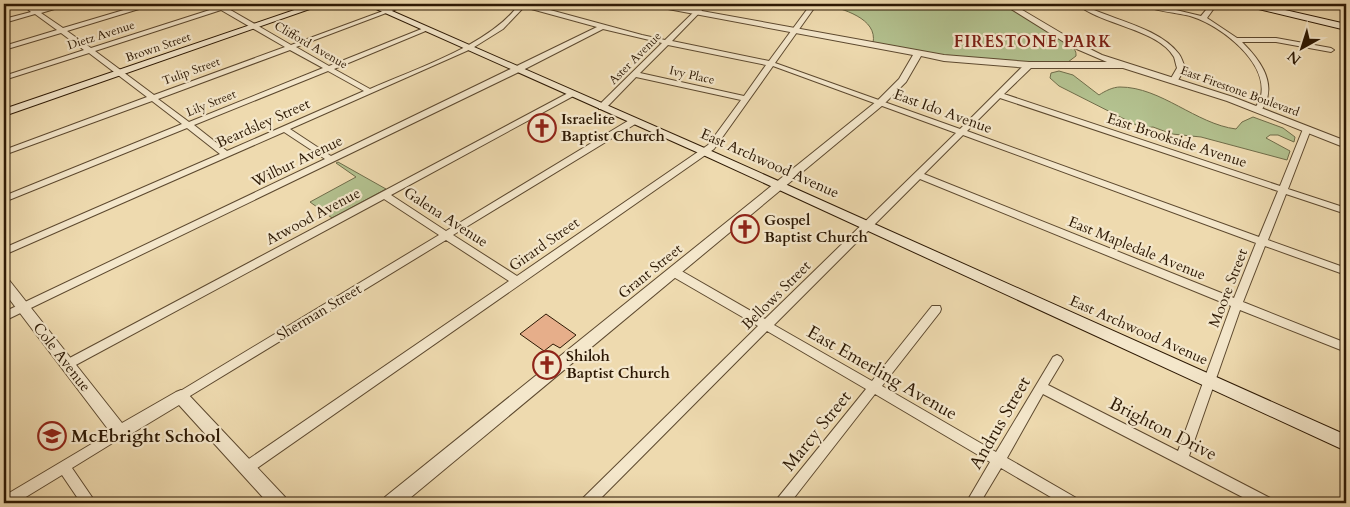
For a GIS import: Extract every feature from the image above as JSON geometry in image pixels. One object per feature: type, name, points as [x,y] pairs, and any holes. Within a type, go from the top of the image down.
[{"type":"main road","name":"Brown Street","points":[[4,113],[320,4]]},
{"type":"main road","name":"East Archwood Avenue","points":[[369,4],[867,225],[1346,443]]},
{"type":"main road","points":[[1249,4],[1346,27]]},
{"type":"street","points":[[25,4],[120,73],[226,154]]},
{"type":"street","points":[[4,21],[66,4]]},
{"type":"street","points":[[4,48],[150,4]]},
{"type":"street","name":"Clifford Avenue","points":[[214,4],[370,92]]},
{"type":"street","name":"Dietz Avenue","points":[[4,78],[234,4]]},
{"type":"street","name":"Tulip Street","points":[[4,154],[407,4]]},
{"type":"street","name":"East Ido Avenue","points":[[523,4],[601,27],[666,43],[771,64],[1346,272]]},
{"type":"street","name":"Beardsley Street","points":[[4,252],[469,48],[501,28],[523,4]]},
{"type":"street","points":[[652,4],[918,54],[980,62],[1029,65],[1124,65]]},
{"type":"street","name":"Aster Avenue","points":[[602,107],[705,4]]},
{"type":"street","name":"Girard Street","points":[[248,467],[711,147],[814,4]]},
{"type":"street","points":[[1007,4],[1079,48],[1124,65]]},
{"type":"street","points":[[1080,4],[1100,15],[1154,37],[1173,49],[1180,58],[1181,68],[1174,80]]},
{"type":"street","points":[[1144,4],[1203,18],[1234,40],[1252,56],[1263,73],[1266,84],[1266,94],[1258,110]]},
{"type":"street","points":[[1203,18],[1214,4]]},
{"type":"street","name":"Wilbur Avenue","points":[[4,317],[518,70],[601,27]]},
{"type":"street","name":"Lily Street","points":[[4,199],[426,29]]},
{"type":"street","points":[[1234,40],[1276,40],[1331,50]]},
{"type":"street","points":[[1072,64],[1080,58],[1079,48]]},
{"type":"street","name":"Grant Street","points":[[390,503],[880,103],[904,80],[918,54]]},
{"type":"street","name":"Bellows Street","points":[[587,503],[1029,65]]},
{"type":"street","name":"East Firestone Boulevard","points":[[1124,65],[1174,80],[1258,110],[1346,145]]},
{"type":"street","name":"Ivy Place","points":[[634,74],[745,99]]},
{"type":"street","name":"Atwood Avenue","points":[[68,364],[572,94]]},
{"type":"street","name":"East Brookside Avenue","points":[[998,95],[1346,211]]},
{"type":"street","name":"Sherman Street","points":[[4,503],[634,121]]},
{"type":"street","points":[[284,129],[331,159]]},
{"type":"street","name":"Moore Street","points":[[1181,459],[1237,304],[1307,129]]},
{"type":"street","name":"East Mapledale Avenue","points":[[918,175],[1346,348]]},
{"type":"street","name":"Galena Avenue","points":[[384,195],[516,281]]},
{"type":"street","name":"East Emerling Avenue","points":[[674,272],[1073,503]]},
{"type":"street","name":"Cole Avenue","points":[[4,283],[120,432]]},
{"type":"street","name":"Marcy Street","points":[[782,503],[936,309]]},
{"type":"street","name":"Andrus Street","points":[[973,503],[1057,360]]},
{"type":"street","name":"Brighton Drive","points":[[1041,388],[1267,503]]},
{"type":"street","points":[[181,396],[279,503]]},
{"type":"street","points":[[64,467],[89,503]]},
{"type":"green space","name":"FIRESTONE PARK","points":[[824,4],[1003,4],[1061,37],[1074,49],[1076,56],[1068,62],[1021,63],[945,57],[873,43],[873,34],[870,27],[864,21],[849,12]]},
{"type":"green space","points":[[1059,71],[1073,75],[1099,95],[1117,87],[1135,89],[1164,99],[1221,126],[1236,129],[1242,122],[1253,117],[1283,128],[1295,137],[1294,142],[1278,135],[1270,135],[1266,138],[1290,151],[1287,160],[1201,137],[1172,134],[1153,127],[1142,128],[1059,86],[1050,78],[1051,73]]},
{"type":"green space","points":[[338,162],[386,189],[332,218],[310,202],[356,177],[336,163]]},
{"type":"building","name":"Shiloh Baptist Church","points":[[546,314],[576,335],[560,348],[553,344],[544,351],[520,334]]},
{"type":"place","name":"Israelite Baptist Church","points":[[542,128]]},
{"type":"place","name":"Gospel Baptist Church","points":[[745,229]]},
{"type":"place","name":"Shiloh Baptist Church","points":[[547,365]]},
{"type":"place","name":"McEbright School","points":[[52,436]]},
{"type":"district","name":"FIRESTONE PARK","points":[[1033,42]]}]
